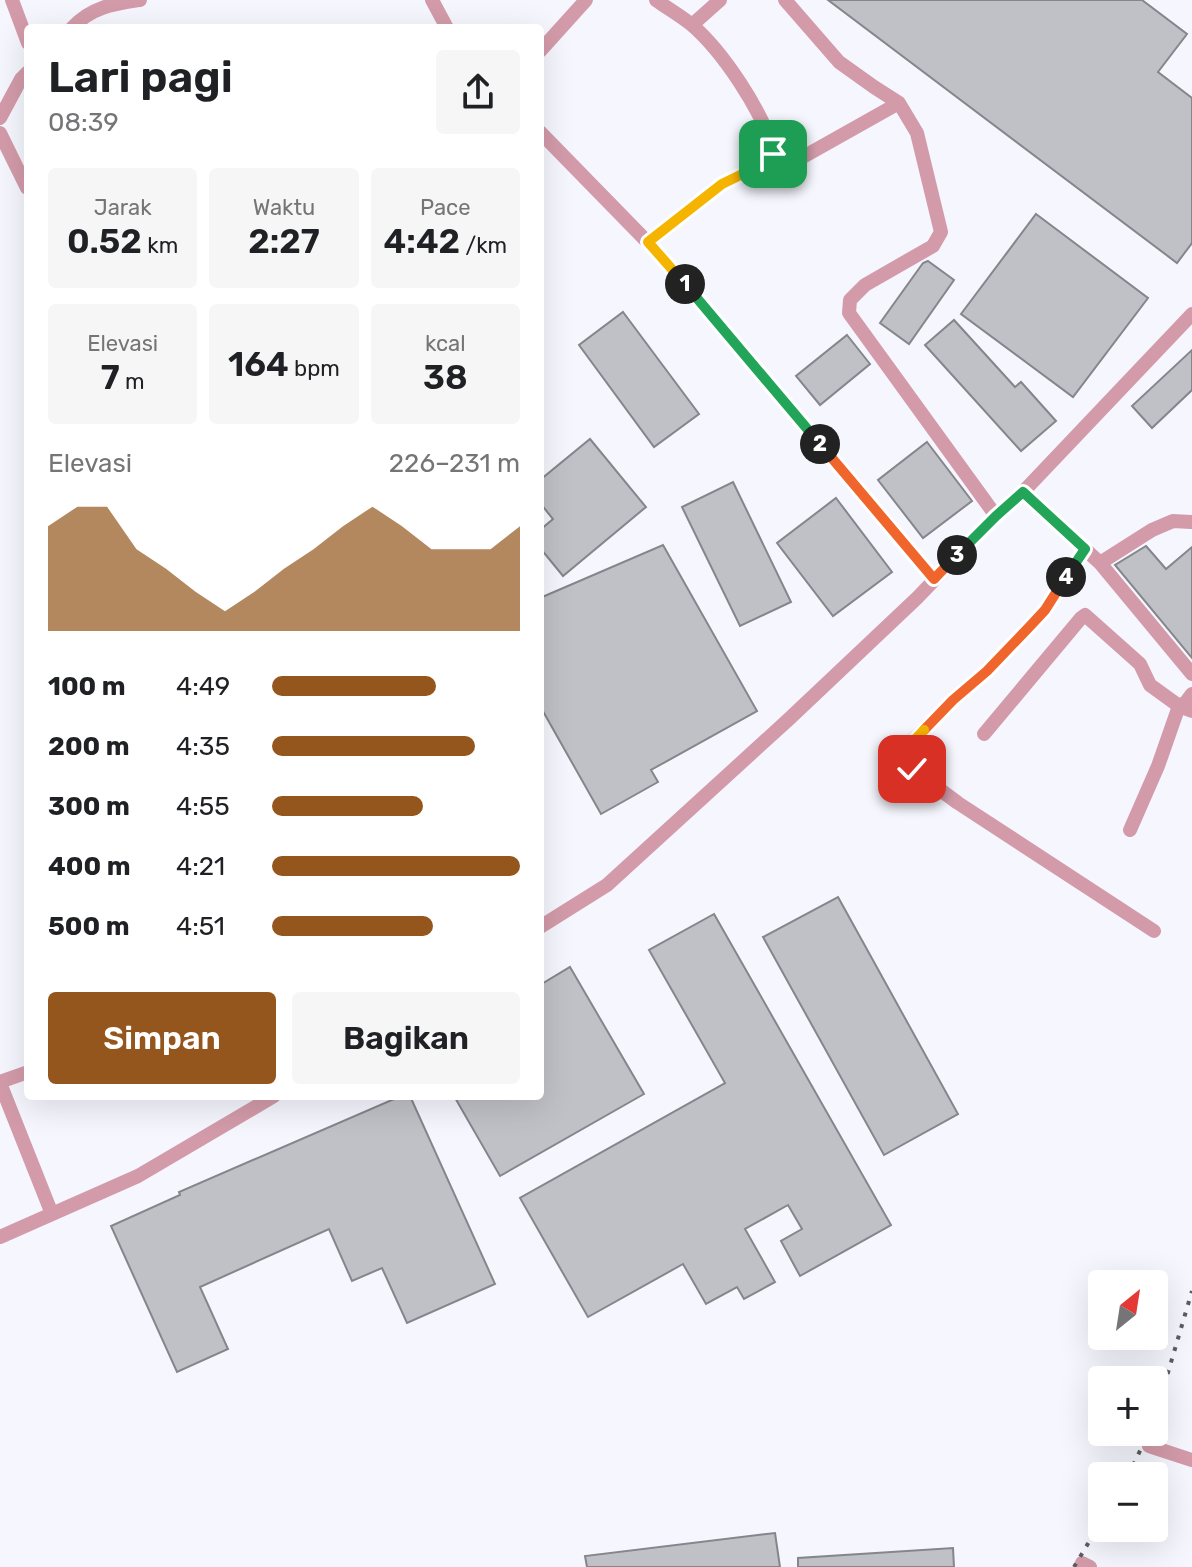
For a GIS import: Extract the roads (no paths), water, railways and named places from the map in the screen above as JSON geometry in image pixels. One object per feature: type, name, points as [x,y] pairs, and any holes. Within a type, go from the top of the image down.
[{"type":"street","points":[[12,0],[24,32]]},
{"type":"street","points":[[76,24],[96,9],[140,0]]},
{"type":"street","points":[[432,0],[445,24]]},
{"type":"street","points":[[544,47],[586,0]]},
{"type":"street","points":[[648,242],[722,184],[769,161],[773,154],[773,146],[752,102],[721,56],[692,25],[656,0]]},
{"type":"street","points":[[692,25],[720,0]]},
{"type":"street","points":[[785,0],[839,62],[899,103],[917,133],[941,232],[933,246],[865,285],[850,300],[849,313],[996,516]]},
{"type":"street","points":[[0,118],[24,76]]},
{"type":"street","points":[[794,162],[899,103]]},
{"type":"street","points":[[0,133],[24,182]]},
{"type":"street","points":[[544,136],[648,242],[934,579]]},
{"type":"street","points":[[544,924],[607,885],[801,708],[1023,492],[1192,314]]},
{"type":"street","points":[[1023,492],[1100,563],[1192,674]]},
{"type":"street","points":[[1100,563],[1152,530],[1173,521],[1191,522]]},
{"type":"street","points":[[1085,549],[1045,610],[987,671],[912,741],[907,761],[912,769],[958,803],[1154,931]]},
{"type":"street","points":[[984,734],[1085,615],[1140,664],[1150,685],[1185,708]]},
{"type":"street","points":[[1130,830],[1192,694]]},
{"type":"street","points":[[24,1073],[0,1082],[52,1214]]},
{"type":"street","points":[[0,1237],[138,1176],[267,1100]]},
{"type":"street","points":[[1149,1446],[1192,1460]]},
{"type":"railway","points":[[1168,1372],[1192,1291]]},
{"type":"railway","points":[[1135,1462],[1142,1446]]},
{"type":"railway","points":[[1074,1567],[1089,1542]]}]
